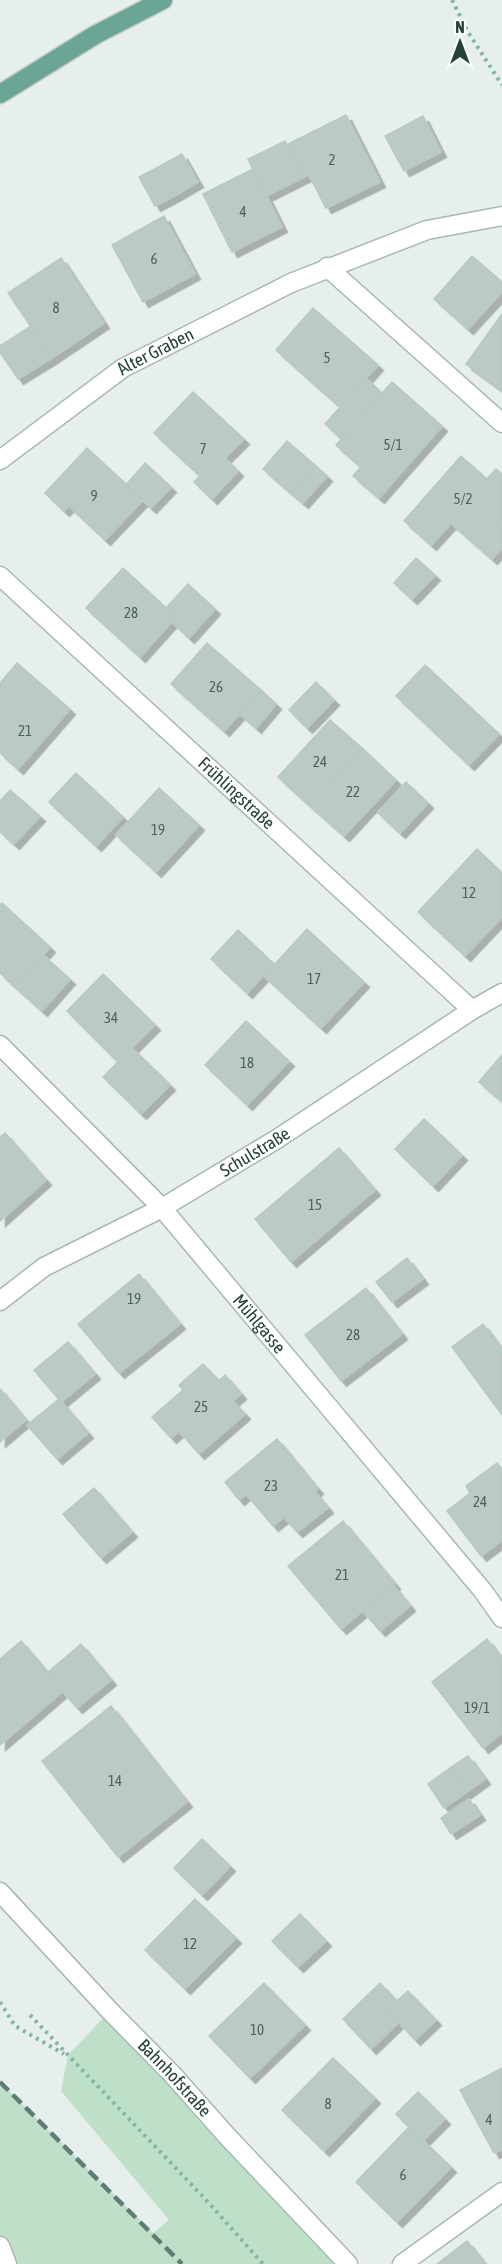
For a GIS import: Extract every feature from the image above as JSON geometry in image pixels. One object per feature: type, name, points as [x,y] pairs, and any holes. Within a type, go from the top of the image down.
[{"type":"main road","points":[[0,94],[95,36],[163,0]]},
{"type":"street","name":"Alter Graben","points":[[0,460],[123,368],[291,282],[427,230],[502,216]]},
{"type":"street","points":[[327,267],[502,423]]},
{"type":"street","name":"Frühlingstraße","points":[[0,576],[472,1010]]},
{"type":"street","name":"Schulstraße","points":[[0,1301],[44,1267],[162,1208],[277,1139],[472,1010],[502,993]]},
{"type":"street","name":"Mühlgasse","points":[[0,1045],[162,1208],[483,1591],[502,1618]]},
{"type":"street","name":"Bahnhofstraße","points":[[0,1892],[348,2264]]},
{"type":"street","points":[[402,2264],[502,2192]]},
{"type":"street","points":[[0,2246],[7,2264]]},
{"type":"path","points":[[452,0],[468,32],[502,85]]},
{"type":"path","points":[[0,2002],[15,2026],[68,2055]]},
{"type":"path","points":[[30,2015],[208,2202],[263,2264]]},
{"type":"green space","points":[[110,2011],[348,2264],[7,2264],[0,2246],[0,2082],[153,2233],[169,2220],[61,2091],[68,2055]]},
{"type":"building","points":[[346,115],[380,182],[326,208],[309,175],[304,177],[288,144]]},
{"type":"building","points":[[423,116],[441,152],[404,171],[385,136]]},
{"type":"building","points":[[285,141],[304,177],[286,186],[267,150]]},
{"type":"building","points":[[267,150],[286,186],[266,196],[248,159]]},
{"type":"building","points":[[182,154],[198,182],[176,195],[160,166]]},
{"type":"building","points":[[160,166],[176,195],[155,206],[139,177]]},
{"type":"building","points":[[253,169],[282,227],[232,252],[203,194]]},
{"type":"building","points":[[164,216],[195,274],[143,302],[112,245]]},
{"type":"building","points":[[472,256],[502,282],[502,292],[468,329],[434,299]]},
{"type":"building","points":[[61,258],[104,323],[52,358],[8,293]]},
{"type":"building","points":[[313,308],[378,365],[340,407],[276,350]]},
{"type":"building","points":[[502,314],[502,390],[466,364]]},
{"type":"building","points":[[31,326],[52,358],[18,379],[0,352],[0,346]]},
{"type":"building","points":[[366,378],[382,393],[342,439],[325,424]]},
{"type":"building","points":[[392,382],[442,426],[379,498],[353,476],[371,455],[346,434]]},
{"type":"building","points":[[193,392],[244,439],[225,458],[238,471],[212,499],[194,482],[200,476],[154,433]]},
{"type":"building","points":[[346,434],[371,455],[361,467],[336,445]]},
{"type":"building","points":[[287,441],[316,466],[292,494],[263,469]]},
{"type":"building","points":[[87,448],[143,500],[105,540],[69,506],[64,511],[45,493]]},
{"type":"building","points":[[461,456],[487,479],[496,469],[502,474],[502,519],[477,546],[451,523],[431,545],[404,521]]},
{"type":"building","points":[[145,463],[171,487],[151,508],[126,485]]},
{"type":"building","points":[[316,466],[327,476],[303,503],[292,494]]},
{"type":"building","points":[[502,519],[502,548],[492,559],[477,546]]},
{"type":"building","points":[[416,558],[435,575],[412,599],[394,583]]},
{"type":"building","points":[[123,568],[176,617],[140,657],[86,608]]},
{"type":"building","points":[[188,584],[215,609],[189,638],[172,622],[176,617],[166,608]]},
{"type":"building","points":[[207,643],[261,690],[224,731],[171,684]]},
{"type":"building","points":[[17,663],[70,709],[18,769],[0,753],[0,683]]},
{"type":"building","points":[[425,665],[499,734],[469,765],[396,696]]},
{"type":"building","points":[[316,682],[334,700],[307,728],[289,710]]},
{"type":"building","points":[[261,690],[276,704],[256,728],[239,713]]},
{"type":"building","points":[[330,720],[362,748],[309,805],[278,777]]},
{"type":"building","points":[[362,748],[396,780],[344,836],[309,805]]},
{"type":"building","points":[[76,773],[123,817],[96,846],[49,802]]},
{"type":"building","points":[[406,782],[428,803],[400,833],[378,813]]},
{"type":"building","points":[[159,788],[199,825],[156,872],[116,835]]},
{"type":"building","points":[[10,790],[40,816],[14,844],[0,832],[0,801]]},
{"type":"building","points":[[477,849],[502,873],[502,917],[465,956],[418,912]]},
{"type":"building","points":[[2,903],[50,947],[14,986],[0,973],[0,905]]},
{"type":"building","points":[[307,929],[364,982],[321,1028],[264,976]]},
{"type":"building","points":[[238,930],[274,964],[247,993],[211,959]]},
{"type":"building","points":[[43,955],[70,979],[42,1011],[14,986]]},
{"type":"building","points":[[103,974],[155,1025],[118,1062],[67,1011]]},
{"type":"building","points":[[246,1021],[289,1061],[247,1105],[205,1065]]},
{"type":"building","points":[[132,1048],[156,1071],[127,1100],[103,1077]]},
{"type":"building","points":[[502,1055],[502,1101],[479,1082]]},
{"type":"building","points":[[156,1071],[170,1085],[141,1114],[127,1100]]},
{"type":"building","points":[[424,1119],[462,1155],[433,1186],[395,1149]]},
{"type":"building","points":[[5,1133],[46,1180],[0,1221],[0,1137]]},
{"type":"building","points":[[339,1148],[375,1190],[291,1262],[255,1219]]},
{"type":"building","points":[[407,1258],[423,1279],[392,1302],[376,1282]]},
{"type":"building","points":[[139,1274],[180,1324],[119,1373],[78,1324]]},
{"type":"building","points":[[366,1288],[402,1334],[341,1381],[305,1335]]},
{"type":"building","points":[[483,1324],[502,1350],[502,1415],[452,1347]]},
{"type":"building","points":[[68,1342],[95,1374],[61,1402],[34,1370]]},
{"type":"building","points":[[203,1364],[219,1381],[225,1375],[241,1394],[233,1401],[245,1414],[199,1454],[179,1431],[171,1438],[152,1417],[183,1390],[179,1385]]},
{"type":"building","points":[[0,1389],[26,1420],[0,1442]]},
{"type":"building","points":[[59,1399],[88,1433],[57,1459],[27,1425]]},
{"type":"building","points":[[277,1439],[318,1489],[273,1526],[246,1494],[239,1500],[225,1482]]},
{"type":"building","points":[[497,1463],[502,1469],[502,1540],[481,1556],[447,1511],[470,1493],[466,1486]]},
{"type":"building","points":[[94,1488],[132,1532],[101,1558],[63,1514]]},
{"type":"building","points":[[315,1492],[328,1508],[297,1532],[284,1517]]},
{"type":"building","points":[[343,1521],[395,1584],[341,1629],[288,1566]]},
{"type":"building","points":[[393,1585],[410,1606],[380,1631],[363,1611]]},
{"type":"building","points":[[487,1639],[502,1659],[502,1733],[483,1748],[432,1682]]},
{"type":"building","points":[[21,1641],[63,1691],[0,1745],[0,1659]]},
{"type":"building","points":[[81,1644],[111,1680],[77,1708],[47,1673]]},
{"type":"building","points":[[111,1706],[187,1802],[118,1857],[42,1761]]},
{"type":"building","points":[[468,1756],[485,1779],[467,1792],[450,1768]]},
{"type":"building","points":[[450,1768],[467,1792],[444,1808],[428,1784]]},
{"type":"building","points":[[469,1799],[480,1815],[451,1834],[441,1818]]},
{"type":"building","points":[[202,1839],[230,1866],[202,1895],[174,1868]]},
{"type":"building","points":[[195,1899],[236,1938],[185,1989],[145,1950]]},
{"type":"building","points":[[300,1914],[326,1941],[298,1967],[272,1941]]},
{"type":"building","points":[[264,1983],[305,2025],[250,2078],[209,2036]]},
{"type":"building","points":[[380,1983],[397,2001],[387,2010],[398,2023],[371,2049],[343,2019]]},
{"type":"building","points":[[408,1991],[436,2020],[415,2040],[387,2010]]},
{"type":"building","points":[[333,2058],[375,2098],[324,2151],[282,2110]]},
{"type":"building","points":[[502,2068],[502,2149],[494,2153],[460,2090]]},
{"type":"building","points":[[418,2092],[445,2119],[423,2141],[396,2114]]},
{"type":"building","points":[[409,2127],[451,2167],[397,2222],[356,2182]]},
{"type":"building","points":[[467,2241],[485,2264],[437,2264]]},
{"type":"railway","points":[[0,2082],[182,2264]]}]
